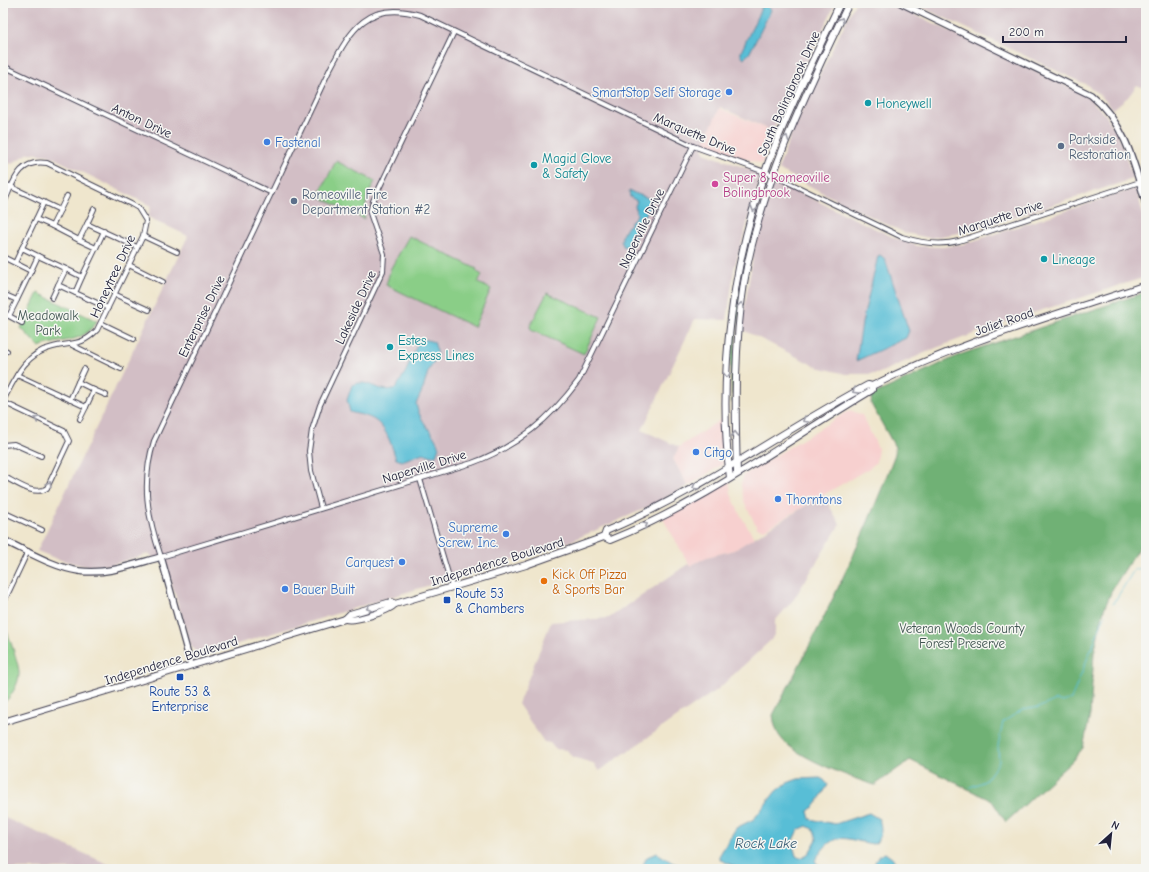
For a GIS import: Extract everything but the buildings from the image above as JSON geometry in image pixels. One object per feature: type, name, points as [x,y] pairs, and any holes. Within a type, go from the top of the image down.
[{"type":"main road","name":"South Bolingbrook Drive","points":[[730,478],[728,467],[727,369],[729,332],[744,247],[766,172],[786,120],[840,3]]},
{"type":"main road","name":"South Bolingbrook Drive","points":[[737,473],[735,397],[741,306],[755,234],[773,175],[791,126],[849,3]]},
{"type":"main road","name":"Joliet Road","points":[[728,467],[838,400],[868,385],[872,386],[894,375],[981,340],[1146,285]]},
{"type":"main road","name":"Joliet Road","points":[[737,473],[872,390],[872,386]]},
{"type":"main road","name":"Independence Boulevard","points":[[604,537],[606,531],[677,497],[728,467]]},
{"type":"main road","name":"Independence Boulevard","points":[[3,722],[345,619],[350,614],[390,602],[395,604],[557,555],[604,537],[610,540],[690,501],[737,473]]},
{"type":"street","points":[[901,3],[1091,95],[1104,106],[1126,140],[1146,204]]},
{"type":"street","name":"Marquette Drive","points":[[385,10],[401,9],[411,12],[693,146],[766,172],[902,237],[920,242],[935,244],[959,241],[1140,182]]},
{"type":"street","name":"Enterprise Drive","points":[[191,665],[151,528],[146,499],[149,457],[172,401],[272,193],[280,173],[345,41],[362,20],[372,14],[385,10]]},
{"type":"street","name":"Lakeside Drive","points":[[321,508],[311,471],[309,451],[312,430],[320,405],[383,271],[385,262],[384,254],[370,213],[373,201],[454,32]]},
{"type":"street","name":"Anton Drive","points":[[3,66],[272,193]]},
{"type":"street","name":"Naperville Drive","points":[[3,540],[65,567],[94,572],[114,570],[472,463],[523,438],[564,401],[589,363],[693,146]]},
{"type":"street","name":"Honeytree Drive","points":[[3,205],[19,172],[25,166],[38,162],[47,163],[138,208],[146,220],[143,236],[101,323],[88,338],[72,345],[54,347],[39,352],[27,361],[17,375],[3,402]]},
{"type":"street","points":[[3,183],[60,210]]},
{"type":"street","points":[[52,226],[67,196]]},
{"type":"street","points":[[15,263],[44,202]]},
{"type":"street","points":[[79,240],[94,209]]},
{"type":"street","points":[[36,219],[96,248]]},
{"type":"street","points":[[87,224],[137,247]]},
{"type":"street","points":[[75,292],[104,231]]},
{"type":"street","points":[[143,236],[177,252]]},
{"type":"street","points":[[22,248],[82,277]]},
{"type":"street","points":[[9,316],[38,256]]},
{"type":"street","points":[[3,257],[31,270]]},
{"type":"street","points":[[129,265],[163,282]]},
{"type":"street","points":[[52,298],[66,269]]},
{"type":"street","points":[[58,285],[108,308]]},
{"type":"street","points":[[3,294],[17,300]]},
{"type":"street","points":[[114,294],[149,310]]},
{"type":"street","points":[[3,313],[22,323]]},
{"type":"street","points":[[101,323],[134,339]]},
{"type":"street","points":[[72,345],[121,369]]},
{"type":"street","points":[[70,400],[84,369]]},
{"type":"street","points":[[17,375],[86,407]]},
{"type":"street","points":[[78,382],[106,395]]},
{"type":"street","points":[[80,419],[94,390]]},
{"type":"street","points":[[3,402],[64,431],[69,438],[68,446],[45,490],[35,491],[3,476]]},
{"type":"street","points":[[3,445],[14,444],[42,456]]},
{"type":"street","points":[[420,479],[452,587]]},
{"type":"street","points":[[3,512],[42,530]]},
{"type":"street","points":[[3,604],[28,551]]},
{"type":"shaded area","points":[[3,3],[836,3],[772,131],[720,107],[703,144],[704,153],[754,171],[759,175],[760,179],[734,269],[727,320],[695,319],[642,430],[679,447],[673,459],[688,486],[642,510],[564,544],[205,654],[197,653],[191,646],[166,565],[148,554],[110,565],[85,566],[57,559],[37,551],[188,236],[148,217],[151,206],[48,155],[29,153],[11,164],[3,160]]},
{"type":"shaded area","points":[[855,3],[890,3],[1084,94],[1105,114],[1119,136],[1133,179],[1005,220],[959,233],[930,238],[905,233],[778,169],[794,127]]},
{"type":"shaded area","points":[[913,3],[1146,3],[1146,89],[1137,85],[1128,97],[1113,109],[1101,96],[1087,85]]},
{"type":"shaded area","points":[[719,108],[772,131],[762,164],[702,144]]},
{"type":"shaded area","points":[[773,180],[897,239],[918,246],[943,247],[964,244],[1136,188],[1146,226],[1146,277],[1008,321],[936,348],[877,374],[846,374],[817,367],[741,329],[755,245]]},
{"type":"shaded area","points":[[850,410],[862,415],[878,448],[876,462],[871,467],[764,530],[757,528],[744,501],[741,485],[744,475]]},
{"type":"shaded area","points":[[723,418],[723,464],[688,486],[673,459],[679,447]]},
{"type":"shaded area","points":[[729,480],[731,494],[740,514],[754,538],[734,550],[707,557],[690,566],[662,517]]},
{"type":"shaded area","points":[[823,495],[840,524],[794,599],[775,621],[775,633],[771,640],[718,689],[599,771],[593,763],[572,757],[567,750],[555,749],[550,743],[544,742],[518,704],[551,622],[609,618],[688,564],[690,566],[707,557],[734,550]]},
{"type":"shaded area","points":[[3,817],[119,869],[3,869]]},
{"type":"green space","points":[[336,161],[375,181],[367,197],[364,219],[318,196]]},
{"type":"green space","points":[[758,203],[736,333],[732,403],[730,346],[744,261]]},
{"type":"green space","points":[[409,236],[477,269],[476,271],[482,275],[478,283],[491,289],[474,327],[386,285],[391,268]]},
{"type":"green space","name":"Veteran Woods County Forest Preserve","points":[[1146,292],[1146,536],[1113,588],[1104,609],[1094,653],[1090,715],[1083,748],[1072,761],[1006,822],[992,801],[910,760],[875,785],[853,778],[825,766],[788,745],[778,733],[773,715],[854,554],[895,454],[895,447],[871,404],[872,395],[962,354]]},
{"type":"green space","name":"Meadowalk Park","points":[[38,293],[97,321],[85,334],[71,340],[47,344],[39,347],[21,328]]},
{"type":"green space","points":[[547,293],[601,317],[584,354],[531,330],[530,326]]},
{"type":"green space","points":[[3,622],[19,670],[19,678],[14,690],[3,704]]},
{"type":"water","points":[[762,6],[768,6],[771,10],[749,54],[743,58],[741,52]]},
{"type":"water","points":[[629,191],[648,198],[650,205],[631,245],[624,247],[621,241],[623,233],[637,215],[635,206],[637,201],[630,197]]},
{"type":"water","points":[[880,255],[885,259],[909,331],[906,338],[856,361],[862,323],[878,256]]},
{"type":"water","points":[[424,339],[434,342],[437,356],[428,372],[423,389],[416,404],[420,416],[439,447],[436,455],[432,456],[423,453],[402,461],[396,459],[389,439],[382,427],[372,419],[350,412],[347,400],[352,385],[358,383],[369,384],[390,390],[396,388],[406,371],[419,340]]},
{"type":"water","name":"Rock Lake","points":[[820,778],[828,785],[815,806],[808,811],[810,819],[835,824],[869,813],[879,819],[880,822],[880,834],[876,843],[873,844],[840,838],[834,840],[822,850],[815,860],[817,864],[830,869],[810,869],[804,865],[793,869],[740,869],[721,860],[719,856],[736,828],[754,819],[776,791],[787,783],[798,779]],"holes":[[[807,826],[814,830],[817,839],[809,853],[801,858],[796,856],[792,842],[798,830]]]},
{"type":"water","points":[[657,853],[673,863],[694,869],[641,869],[647,857]]},
{"type":"water","points":[[885,853],[892,858],[901,869],[872,869],[878,856]]},
{"type":"waterway","points":[[1113,604],[1134,570],[1146,567]]},
{"type":"waterway","points":[[970,787],[985,781],[999,762],[998,746],[1003,722],[1022,710],[1040,707],[1056,700],[1063,702],[1071,699],[1105,615]]},
{"type":"place","name":"SmartStop Self Storage","points":[[729,92]]},
{"type":"place","name":"Honeywell","points":[[868,103]]},
{"type":"place","name":"Fastenal","points":[[267,142]]},
{"type":"place","name":"Parkside Restoration","points":[[1061,146]]},
{"type":"place","name":"Magid Glove & Safety","points":[[534,165]]},
{"type":"place","name":"Super 8 Romeoville Bolingbrook","points":[[715,184]]},
{"type":"place","name":"Romeoville Fire Department Station #2","points":[[294,201]]},
{"type":"place","name":"Lineage","points":[[1044,259]]},
{"type":"place","name":"Estes Express Lines","points":[[390,347]]},
{"type":"place","name":"Citgo","points":[[696,452]]},
{"type":"place","name":"Thorntons","points":[[778,499]]},
{"type":"place","name":"Supreme Screw, Inc.","points":[[506,534]]},
{"type":"place","name":"Carquest","points":[[402,562]]},
{"type":"place","name":"Kick Off Pizza & Sports Bar","points":[[544,581]]},
{"type":"place","name":"Bauer Built","points":[[285,589]]},
{"type":"place","name":"Route 53 & Chambers","points":[[447,600]]},
{"type":"place","name":"Route 53 & Enterprise","points":[[180,677]]}]
